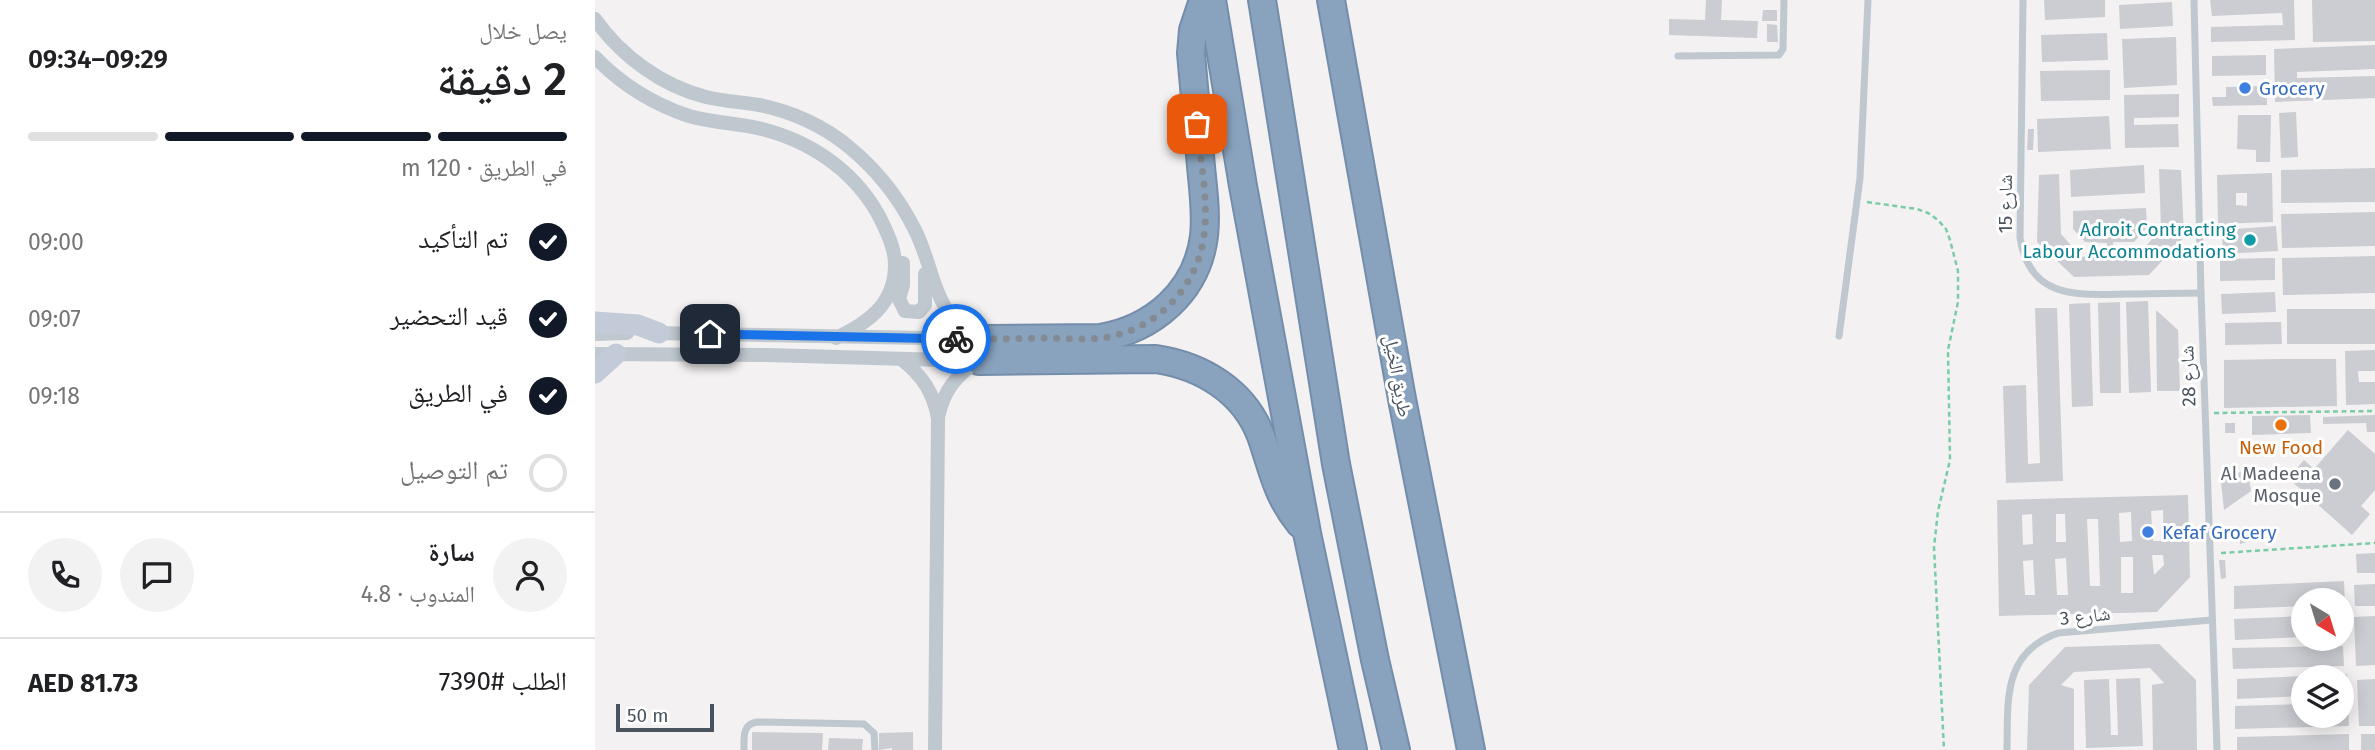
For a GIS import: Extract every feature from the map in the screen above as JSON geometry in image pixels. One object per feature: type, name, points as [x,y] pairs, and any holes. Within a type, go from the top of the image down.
[{"type":"highway","points":[[981,350],[1100,338],[1128,331],[1154,318],[1185,286],[1198,262],[1204,235],[1191,53],[1193,30],[1203,0]]},
{"type":"highway","points":[[1212,0],[1243,186],[1307,533],[1353,750]]},
{"type":"highway","points":[[1262,0],[1336,464],[1396,750]]},
{"type":"highway","name":"طريق الخيل","points":[[1331,0],[1402,399],[1471,750]]},
{"type":"highway","points":[[981,350],[1156,359],[1180,364],[1208,376],[1232,394],[1249,414],[1260,435],[1279,491],[1307,533]]},
{"type":"highway","points":[[1344,712],[1344,750]]},
{"type":"street","points":[[595,19],[623,50],[652,74],[669,83],[704,97],[772,108],[799,117],[833,135],[862,158],[887,185],[908,216],[923,248],[937,294],[947,313],[981,350]]},
{"type":"street","points":[[595,57],[634,90],[669,108],[708,121],[762,129],[798,141],[855,182],[872,203],[901,254],[904,274],[899,299],[901,308],[909,313],[919,312],[925,305],[923,248]]},
{"type":"street","points":[[836,338],[868,321],[889,295],[895,261],[885,228]]},
{"type":"street","points":[[595,321],[638,325],[659,333]]},
{"type":"street","points":[[595,334],[836,338],[981,350]]},
{"type":"street","points":[[595,373],[605,354],[901,359],[981,350]]},
{"type":"street","points":[[938,419],[951,385],[981,350]]},
{"type":"street","points":[[901,359],[926,385],[938,419],[935,750]]},
{"type":"lane","points":[[1678,56],[1779,55],[1783,49],[1784,0]]},
{"type":"lane","points":[[1839,336],[1863,149],[1868,0]]},
{"type":"lane","name":"شارع 15","points":[[2023,0],[2020,238],[2029,266],[2050,286],[2068,294],[2201,293]]},
{"type":"lane","name":"شارع 28","points":[[2194,0],[2217,750]]},
{"type":"lane","name":"شارع 3","points":[[2007,750],[2008,702],[2013,675],[2023,656],[2038,642],[2058,633],[2212,620]]},
{"type":"lane","points":[[744,750],[745,728],[757,722],[864,724],[874,733],[874,750]]},
{"type":"path","points":[[1857,201],[1928,213],[1946,229],[1958,271],[1958,302],[1948,350],[1950,460],[1938,511],[1934,547],[1944,750]]},
{"type":"path","points":[[2205,414],[2375,411]]},
{"type":"path","points":[[2210,554],[2375,543]]},
{"type":"building","points":[[1706,0],[1722,0],[1721,20],[1758,21],[1757,38],[1669,35],[1669,19],[1705,20]]},
{"type":"building","points":[[2044,0],[2105,0],[2105,17],[2045,20]]},
{"type":"building","points":[[2210,0],[2294,0],[2295,40],[2211,42],[2211,27],[2283,25],[2282,13],[2212,16]]},
{"type":"building","points":[[2312,0],[2375,0],[2375,41],[2313,42]]},
{"type":"building","points":[[2172,2],[2173,26],[2120,29],[2119,5]]},
{"type":"building","points":[[1763,10],[1777,10],[1777,21],[1762,21]]},
{"type":"building","points":[[1767,24],[1777,25],[1778,42],[1767,42]]},
{"type":"building","points":[[2107,33],[2108,60],[2042,62],[2041,35]]},
{"type":"building","points":[[2176,37],[2177,85],[2124,88],[2122,39]]},
{"type":"building","points":[[2375,45],[2375,69],[2297,72],[2297,78],[2375,76],[2375,98],[2275,102],[2274,49]]},
{"type":"building","points":[[2266,55],[2266,75],[2212,76],[2212,56]]},
{"type":"building","points":[[2110,70],[2110,100],[2041,101],[2040,71]]},
{"type":"building","points":[[2267,86],[2267,105],[2213,106],[2212,97],[2226,97],[2226,87]]},
{"type":"building","points":[[2179,94],[2179,117],[2134,118],[2134,125],[2178,124],[2179,147],[2125,148],[2124,95]]},
{"type":"building","points":[[2296,112],[2298,157],[2281,158],[2279,113]]},
{"type":"building","points":[[2238,115],[2271,115],[2270,162],[2256,162],[2256,150],[2237,149]]},
{"type":"building","points":[[2109,116],[2111,149],[2038,152],[2037,119]]},
{"type":"building","points":[[2028,129],[2034,129],[2033,150],[2027,150]]},
{"type":"building","points":[[2144,165],[2145,193],[2071,197],[2070,170]]},
{"type":"building","points":[[2375,168],[2375,202],[2281,203],[2281,170]]},
{"type":"building","points":[[2159,169],[2181,170],[2184,237],[2149,275],[2074,277],[2037,242],[2039,175],[2059,174],[2061,234],[2081,257],[2106,255],[2107,243],[2085,242],[2073,229],[2073,211],[2146,208],[2147,227],[2134,242],[2113,242],[2114,255],[2139,254],[2161,229]]},
{"type":"building","points":[[2272,173],[2273,222],[2218,224],[2217,175]],"holes":[[[2236,193],[2247,193],[2247,206],[2236,205]]]},
{"type":"building","points":[[2375,212],[2375,246],[2282,248],[2281,214]]},
{"type":"building","name":"Adroit Contracting Labour Accommodations","points":[[2276,226],[2278,251],[2223,254],[2222,230]]},
{"type":"building","points":[[2375,256],[2375,293],[2283,295],[2282,258]]},
{"type":"building","points":[[2275,258],[2275,280],[2220,281],[2220,259]]},
{"type":"building","points":[[2275,292],[2276,312],[2222,314],[2221,294]]},
{"type":"building","points":[[2148,301],[2151,392],[2129,393],[2126,302]]},
{"type":"building","points":[[2120,302],[2121,393],[2100,393],[2098,303]]},
{"type":"building","points":[[2090,303],[2093,406],[2072,407],[2069,304]]},
{"type":"building","points":[[2035,308],[2057,308],[2063,481],[2006,483],[2003,386],[2026,385],[2028,464],[2040,463]]},
{"type":"building","points":[[2287,309],[2375,309],[2375,344],[2287,344]]},
{"type":"building","points":[[2156,310],[2178,330],[2180,391],[2157,391]]},
{"type":"building","points":[[2281,322],[2282,344],[2225,345],[2225,323]]},
{"type":"building","points":[[2375,350],[2375,371],[2358,371],[2359,382],[2375,382],[2375,404],[2346,405],[2345,351]]},
{"type":"building","points":[[2336,359],[2337,406],[2224,408],[2224,360]]},
{"type":"building","name":"New Food","points":[[2310,415],[2311,433],[2252,435],[2252,416]]},
{"type":"building","points":[[2375,415],[2375,432],[2367,432],[2366,423],[2323,424],[2323,417]]},
{"type":"building","points":[[2225,423],[2235,423],[2235,433],[2225,433]]},
{"type":"building","name":"Al Madeena Mosque","points":[[2348,430],[2375,454],[2375,490],[2361,506],[2370,514],[2352,535],[2288,478],[2304,460],[2314,469]]},
{"type":"building","points":[[2248,472],[2251,491],[2224,510],[2220,473]]},
{"type":"building","points":[[2188,495],[2190,577],[2157,612],[1999,616],[1997,500]],"holes":[[[2163,510],[2164,541],[2153,541],[2151,511]],[[2131,512],[2132,541],[2120,542],[2119,513]],[[2032,514],[2033,544],[2023,545],[2022,515]],[[2056,514],[2065,514],[2066,542],[2056,542]],[[2087,519],[2098,519],[2100,586],[2090,586]],[[2152,555],[2163,555],[2164,565],[2154,575]],[[2121,557],[2133,557],[2133,593],[2121,593]],[[2066,558],[2068,595],[2057,595],[2055,559]],[[2033,560],[2035,595],[2025,595],[2023,561]]]},
{"type":"building","points":[[2240,533],[2251,533],[2251,541],[2240,544]]},
{"type":"building","points":[[2375,553],[2375,573],[2357,573],[2356,554]]},
{"type":"building","points":[[2219,560],[2225,560],[2226,578],[2221,579]]},
{"type":"building","points":[[2344,581],[2344,588],[2291,588],[2291,607],[2234,609],[2234,586]]},
{"type":"building","points":[[2375,584],[2375,606],[2355,606],[2354,585]]},
{"type":"building","points":[[2375,616],[2375,665],[2356,666],[2354,617]]},
{"type":"building","points":[[2291,617],[2291,638],[2235,640],[2234,619]]},
{"type":"building","points":[[2159,644],[2196,680],[2197,750],[2153,750],[2152,685],[2164,683],[2150,668],[2074,672],[2061,685],[2074,689],[2074,750],[2027,750],[2029,685],[2065,647]]},
{"type":"building","points":[[2291,647],[2291,651],[2343,651],[2344,665],[2233,669],[2232,648]]},
{"type":"building","points":[[2291,677],[2291,697],[2237,699],[2237,679]]},
{"type":"building","points":[[2140,678],[2143,746],[2086,748],[2084,680],[2109,679],[2111,735],[2118,735],[2116,679]]},
{"type":"building","points":[[2375,679],[2375,726],[2359,726],[2357,680]]},
{"type":"building","points":[[2291,704],[2291,728],[2235,729],[2235,706]]},
{"type":"building","points":[[752,732],[823,733],[822,750],[752,750]]},
{"type":"building","points":[[913,732],[913,750],[879,750],[879,733]]},
{"type":"building","points":[[2349,734],[2349,750],[2237,750],[2237,737]]},
{"type":"building","points":[[2361,734],[2375,734],[2375,750],[2361,750]]},
{"type":"building","points":[[829,738],[863,739],[862,750],[828,750]]},
{"type":"way so far","points":[[956,339],[1100,338],[1142,325],[1166,308],[1192,275],[1202,249],[1205,222],[1197,124]]},
{"type":"place","name":"Grocery","points":[[2245,88]]},
{"type":"place","name":"Adroit Contracting Labour Accommodations","points":[[2250,240]]},
{"type":"place","name":"New Food","points":[[2281,425]]},
{"type":"place","name":"Al Madeena Mosque","points":[[2335,484]]},
{"type":"place","name":"Kefaf Grocery","points":[[2148,532]]},
{"type":"route","points":[[710,334],[956,339]]}]
